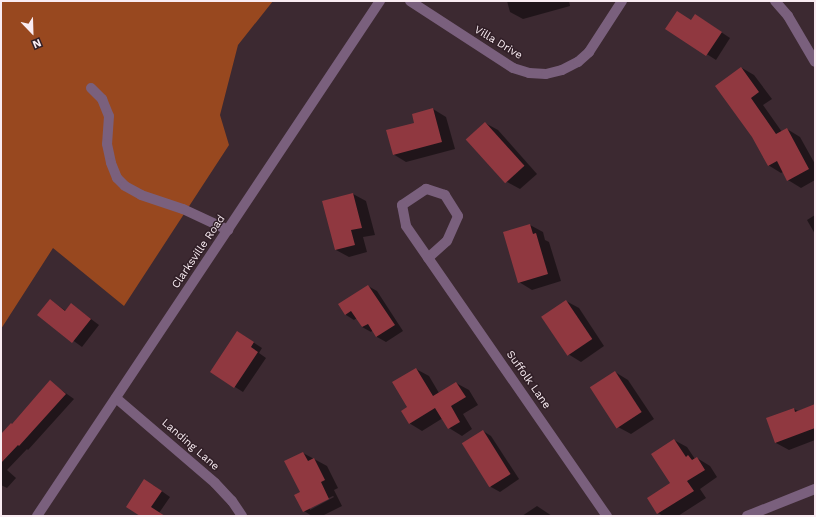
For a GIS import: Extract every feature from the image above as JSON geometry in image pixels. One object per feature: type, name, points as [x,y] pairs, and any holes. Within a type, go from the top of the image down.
[{"type":"street","name":"Clarksville Road","points":[[38,516],[380,1]]},
{"type":"street","name":"Villa Drive","points":[[410,1],[513,68],[529,73],[546,74],[562,70],[578,62],[589,52],[622,1]]},
{"type":"street","points":[[775,1],[788,16],[815,62]]},
{"type":"street","points":[[91,88],[102,99],[108,116],[107,144],[110,163],[117,178],[125,186],[141,195],[183,209],[228,230]]},
{"type":"street","name":"Suffolk Lane","points":[[428,258],[447,241],[458,216],[445,195],[426,189],[402,205],[406,226],[428,258],[607,516]]},
{"type":"street","name":"Landing Lane","points":[[116,398],[215,483],[232,501],[242,516]]},
{"type":"street","points":[[747,516],[815,489]]},
{"type":"shaded area","points":[[1,1],[273,1],[238,45],[220,115],[229,145],[124,306],[53,248],[1,329]]},
{"type":"building","points":[[677,11],[691,20],[695,14],[722,32],[706,56],[665,29]]},
{"type":"building","points":[[741,67],[759,92],[751,98],[776,134],[787,128],[809,169],[787,181],[777,161],[768,166],[752,137],[715,86]]},
{"type":"building","points":[[433,108],[442,142],[393,155],[386,130],[414,123],[412,114]]},
{"type":"building","points":[[485,122],[524,166],[505,183],[466,139]]},
{"type":"building","points":[[353,193],[362,228],[351,230],[355,245],[335,250],[322,201]]},
{"type":"building","points":[[530,224],[533,234],[536,233],[548,274],[518,283],[503,232]]},
{"type":"building","points":[[368,285],[395,325],[376,337],[368,324],[362,327],[351,311],[345,315],[338,304]]},
{"type":"building","points":[[50,299],[65,311],[71,303],[91,319],[72,343],[37,315]]},
{"type":"building","points":[[566,300],[592,339],[567,356],[541,317]]},
{"type":"building","points":[[237,331],[254,342],[251,347],[258,352],[234,388],[210,372]]},
{"type":"building","points":[[416,368],[433,396],[456,382],[466,397],[451,406],[460,422],[448,429],[435,408],[409,424],[401,411],[407,407],[392,382]]},
{"type":"building","points":[[615,371],[642,412],[617,428],[590,387]]},
{"type":"building","points":[[50,380],[66,394],[19,446],[18,445],[1,463],[1,434],[11,423],[12,424]]},
{"type":"building","points":[[815,404],[815,428],[775,443],[766,418],[794,408],[795,412]]},
{"type":"building","points":[[483,430],[511,474],[489,487],[462,443]]},
{"type":"building","points":[[674,439],[686,457],[688,455],[692,460],[697,457],[705,470],[687,481],[694,491],[657,514],[647,498],[670,483],[651,454]]},
{"type":"building","points":[[303,452],[308,461],[314,458],[325,480],[321,482],[329,499],[303,512],[294,495],[300,492],[284,461]]},
{"type":"building","points":[[144,479],[162,491],[151,507],[165,516],[140,516],[126,507]]}]
